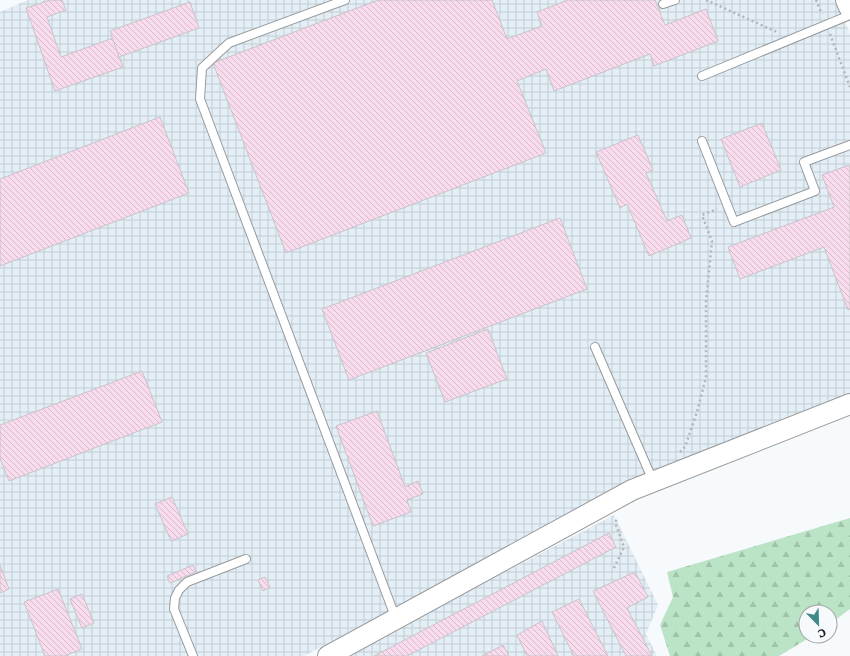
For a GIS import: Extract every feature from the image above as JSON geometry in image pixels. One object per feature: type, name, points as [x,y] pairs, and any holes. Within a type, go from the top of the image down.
[{"type":"main road","points":[[847,0],[850,7]]},
{"type":"street","points":[[328,656],[625,494],[850,404]]},
{"type":"lane","points":[[345,0],[229,43],[202,68],[200,99],[396,619]]},
{"type":"lane","points":[[663,4],[675,0]]},
{"type":"lane","points":[[702,76],[850,15]]},
{"type":"lane","points":[[702,142],[734,222],[815,191],[804,162],[850,145]]},
{"type":"lane","points":[[595,347],[653,482]]},
{"type":"lane","points":[[193,656],[174,609],[175,598],[179,590],[188,582],[246,559]]},
{"type":"path","points":[[706,0],[792,39]]},
{"type":"path","points":[[816,0],[850,87]]},
{"type":"path","points":[[680,453],[685,447],[697,412],[706,377],[706,301],[712,241],[702,215],[727,205]]},
{"type":"path","points":[[614,568],[624,547],[616,525],[617,514]]},
{"type":"shaded area","points":[[28,0],[837,0],[850,34],[850,398],[628,482],[304,656],[0,656],[0,12]]},
{"type":"shaded area","points":[[614,515],[658,605],[646,634],[657,656],[346,656]]},
{"type":"green space","points":[[850,518],[850,609],[838,618],[838,604],[798,604],[799,644],[779,656],[670,656],[660,625],[673,597],[667,572]]},
{"type":"building","points":[[50,0],[62,0],[66,10],[47,17],[61,57],[113,38],[123,67],[55,91],[26,8]]},
{"type":"building","points":[[378,0],[492,0],[507,39],[542,26],[537,12],[568,0],[655,0],[665,25],[706,9],[718,41],[654,66],[650,54],[554,91],[546,69],[517,81],[546,153],[286,253],[213,63]]},
{"type":"building","points":[[190,2],[199,28],[119,57],[110,31]]},
{"type":"building","points":[[160,117],[189,193],[0,266],[0,179]]},
{"type":"building","points":[[762,123],[781,170],[740,187],[721,139]]},
{"type":"building","points":[[638,135],[653,170],[646,173],[667,221],[682,215],[691,238],[649,256],[627,204],[620,208],[596,152]]},
{"type":"building","points":[[849,165],[850,309],[848,310],[824,247],[740,279],[728,247],[834,207],[822,175]]},
{"type":"building","points":[[560,218],[587,289],[349,380],[322,309]]},
{"type":"building","points":[[488,329],[507,379],[445,402],[426,353]]},
{"type":"building","points":[[142,371],[162,422],[9,481],[0,458],[0,425]]},
{"type":"building","points":[[377,411],[405,487],[418,481],[423,494],[407,500],[411,512],[373,526],[336,426]]},
{"type":"building","points":[[172,497],[188,534],[171,541],[155,504]]},
{"type":"building","points":[[609,533],[616,547],[407,656],[374,656]]},
{"type":"building","points":[[0,565],[9,589],[0,593]]},
{"type":"building","points":[[193,565],[196,572],[170,583],[167,576]]},
{"type":"building","points":[[635,572],[648,597],[627,608],[652,656],[626,656],[593,591]]},
{"type":"building","points":[[265,577],[270,587],[263,591],[258,580]]},
{"type":"building","points":[[58,589],[82,649],[65,656],[45,656],[24,602]]},
{"type":"building","points":[[82,594],[94,623],[82,628],[70,599]]},
{"type":"building","points":[[579,599],[608,656],[574,656],[552,612]]},
{"type":"building","points":[[542,621],[558,656],[527,656],[517,635]]},
{"type":"building","points":[[503,645],[509,656],[482,656]]}]
